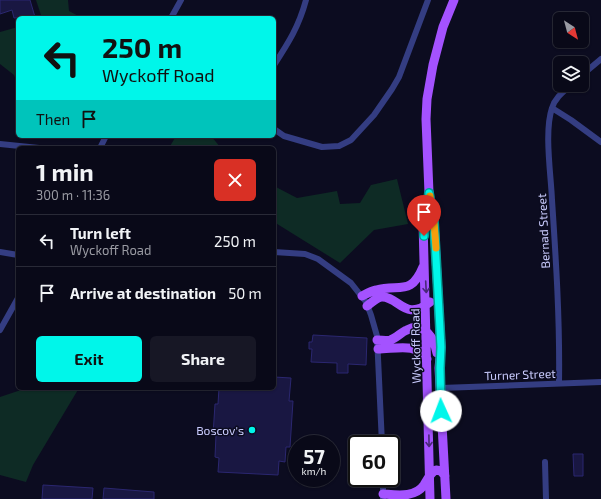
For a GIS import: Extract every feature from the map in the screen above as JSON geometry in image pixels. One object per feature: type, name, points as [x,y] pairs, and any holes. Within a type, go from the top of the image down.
[{"type":"main road","name":"Wyckoff Road","points":[[446,499],[440,388],[441,347],[434,222],[429,193],[426,119],[429,83],[438,44],[454,0]]},
{"type":"main road","name":"Wyckoff Road","points":[[429,193],[424,222],[424,264],[428,359],[430,499]]},
{"type":"main road","points":[[362,296],[377,289],[411,286],[418,278],[424,264]]},
{"type":"main road","points":[[367,306],[381,297],[392,300],[402,307],[419,309],[433,299],[438,291]]},
{"type":"main road","points":[[378,345],[392,339],[410,328],[420,328],[427,332],[435,342],[440,368]]},
{"type":"main road","points":[[378,345],[416,349],[421,351],[428,359]]},
{"type":"main road","points":[[383,496],[414,493],[421,489],[433,471],[441,471],[445,476]]},
{"type":"street","points":[[172,16],[181,0]]},
{"type":"street","points":[[276,62],[297,28],[306,0]]},
{"type":"street","points":[[276,130],[284,136],[322,148],[339,146],[351,140],[374,115],[399,77],[428,0]]},
{"type":"street","points":[[589,69],[601,59]]},
{"type":"street","name":"Bernad Street","points":[[559,383],[555,254],[548,130],[552,108],[563,92]]},
{"type":"street","points":[[552,108],[601,142]]},
{"type":"street","points":[[0,144],[20,146]]},
{"type":"street","points":[[0,252],[16,255]]},
{"type":"street","points":[[276,252],[305,254],[315,257],[346,279],[362,296],[375,327],[378,345],[382,435]]},
{"type":"street","points":[[0,330],[16,302]]},
{"type":"street","name":"Turner Street","points":[[440,388],[601,382]]},
{"type":"street","points":[[544,462],[546,499]]},
{"type":"green space","points":[[36,0],[68,0],[69,11],[78,16],[41,16]]},
{"type":"green space","points":[[16,28],[16,80],[14,75],[0,64],[0,32]]},
{"type":"green space","points":[[175,138],[213,138],[219,146],[170,146]]},
{"type":"green space","points":[[397,179],[408,224],[374,230],[340,263],[276,223],[276,187],[297,198],[337,191],[340,204],[360,203],[371,185]]},
{"type":"green space","points":[[21,390],[78,390],[33,465],[26,482],[0,475],[0,397]]},
{"type":"building","points":[[0,0],[30,0],[35,16],[16,16],[16,18],[14,18],[12,10],[0,14]]},
{"type":"building","points":[[313,335],[367,338],[366,365],[348,364],[348,373],[337,373],[337,363],[311,362],[312,349],[309,349],[309,342],[312,342]]},
{"type":"building","name":"Boscov's","points":[[276,377],[291,378],[289,401],[293,401],[291,435],[288,435],[288,447],[286,447],[285,462],[279,461],[278,475],[218,472],[219,458],[215,457],[216,435],[213,435],[215,404],[218,404],[219,390],[276,390]]},
{"type":"building","points":[[573,454],[583,454],[583,476],[574,476]]},
{"type":"building","points":[[43,485],[93,488],[92,499],[42,499]]},
{"type":"building","points":[[104,488],[154,492],[154,499],[103,499]]},
{"type":"slow traffic","points":[[430,196],[436,248]]},
{"type":"place","name":"Boscov's","points":[[252,430]]},
{"type":"route","points":[[424,236],[424,222],[429,193],[434,222],[441,347],[441,411]]}]
